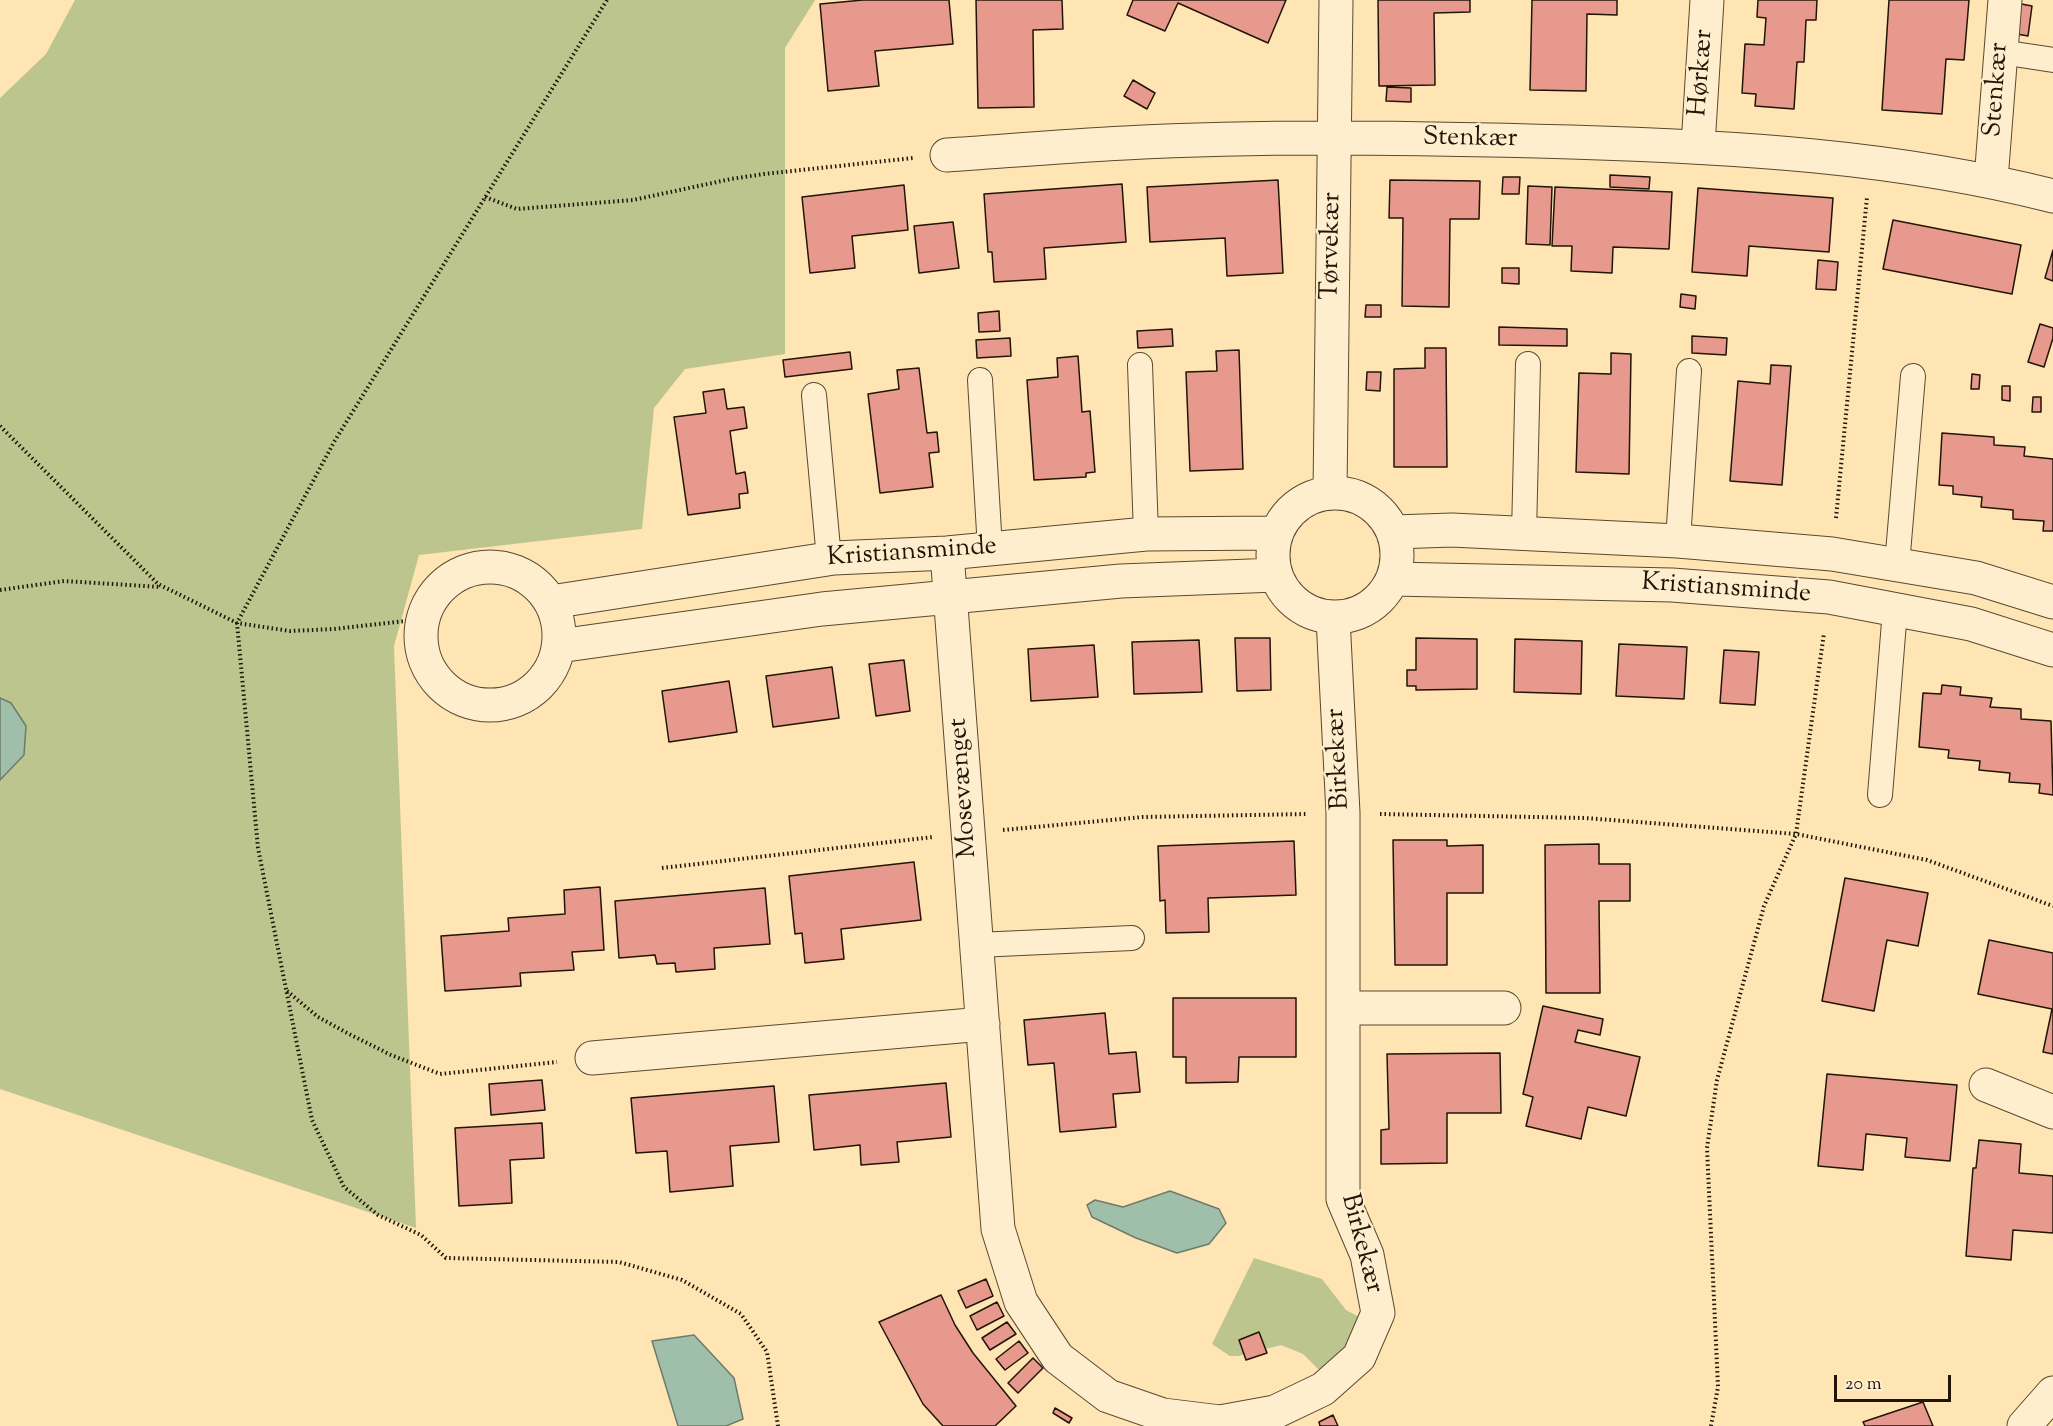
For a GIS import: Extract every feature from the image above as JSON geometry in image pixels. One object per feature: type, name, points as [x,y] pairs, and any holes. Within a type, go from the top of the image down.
[{"type":"street","name":"Tørvekær","points":[[1330,492],[1336,0]]},
{"type":"street","name":"Hørkær","points":[[1698,146],[1707,0]]},
{"type":"street","name":"Stenkær","points":[[1991,180],[2005,0]]},
{"type":"street","name":"Stenkær","points":[[947,155],[1126,143],[1335,138],[1698,146],[1871,161],[1991,180],[2053,196]]},
{"type":"street","points":[[1330,492],[1360,496],[1383,514],[1394,532],[1398,552],[1393,579],[1380,599],[1358,613],[1333,618],[1310,612],[1288,596],[1276,575],[1272,554],[1276,533],[1288,513],[1305,499],[1330,492]]},
{"type":"street","name":"Kristiansminde","points":[[1394,532],[1452,530],[1678,541],[1832,554],[1976,578],[2053,603]]},
{"type":"street","name":"Kristiansminde","points":[[551,602],[829,559],[947,553],[1146,534],[1276,533]]},
{"type":"street","name":"Mosevænget","points":[[947,553],[998,1229]]},
{"type":"street","points":[[493,566],[516,571],[537,584],[551,602],[559,624],[559,646],[549,673],[531,693],[505,705],[477,705],[451,694],[432,674],[422,648],[423,619],[432,597],[448,580],[470,569],[493,566]]},
{"type":"street","name":"Kristiansminde","points":[[559,646],[822,609],[1120,581],[1276,575]]},
{"type":"street","name":"Kristiansminde","points":[[1393,579],[1672,585],[1829,597],[1971,624],[2053,650]]},
{"type":"street","name":"Birkekær","points":[[998,1229],[1021,1302],[1058,1358],[1108,1396],[1162,1415],[1220,1422],[1275,1412],[1323,1389],[1359,1357],[1378,1312],[1366,1255],[1343,1199],[1343,813],[1333,618]]},
{"type":"street","points":[[1343,1008],[1504,1008]]},
{"type":"street","points":[[592,1058],[983,1024]]},
{"type":"street","points":[[1986,1085],[2053,1112]]},
{"type":"street","points":[[2024,1426],[2053,1393]]},
{"type":"lane","points":[[2001,52],[2053,60]]},
{"type":"lane","points":[[1524,534],[1528,364]]},
{"type":"lane","points":[[1140,365],[1146,534]]},
{"type":"lane","points":[[1678,541],[1689,371]]},
{"type":"lane","points":[[1897,565],[1913,376]]},
{"type":"lane","points":[[980,380],[990,549]]},
{"type":"lane","points":[[814,395],[829,559]]},
{"type":"lane","points":[[1880,795],[1895,610]]},
{"type":"lane","points":[[977,945],[1132,938]]},
{"type":"path","points":[[607,0],[334,442],[237,622],[258,848],[312,1120],[344,1187],[378,1215],[421,1235],[446,1258],[619,1262],[682,1280],[741,1314],[767,1352],[778,1426]]},
{"type":"path","points":[[485,197],[517,209],[633,200],[764,174],[947,155]]},
{"type":"path","points":[[1832,554],[1871,161]]},
{"type":"path","points":[[0,426],[158,584],[237,622],[290,631],[334,629],[423,619]]},
{"type":"path","points":[[0,590],[64,581],[165,587]]},
{"type":"path","points":[[1711,1426],[1718,1387],[1707,1148],[1717,1080],[1764,906],[1796,834],[1829,597]]},
{"type":"path","points":[[286,991],[318,1017],[349,1034],[391,1055],[440,1074],[592,1058]]},
{"type":"green space","points":[[75,0],[815,0],[785,48],[785,354],[685,369],[654,408],[642,529],[419,555],[394,646],[416,1228],[0,1089],[0,98],[46,54]]},
{"type":"green space","points":[[1254,1258],[1322,1279],[1346,1310],[1361,1318],[1347,1346],[1320,1371],[1303,1354],[1281,1345],[1230,1356],[1212,1344]]},
{"type":"shaded area","points":[[0,698],[11,703],[26,726],[24,755],[0,780]]},
{"type":"shaded area","points":[[1170,1191],[1219,1209],[1226,1223],[1209,1244],[1177,1253],[1136,1238],[1092,1217],[1087,1205],[1095,1200],[1123,1207]]},
{"type":"shaded area","points":[[694,1335],[734,1378],[743,1419],[726,1426],[678,1426],[652,1341]]},
{"type":"building","points":[[863,0],[949,0],[953,44],[875,51],[879,86],[828,91],[820,4]]},
{"type":"building","points":[[976,0],[1062,0],[1063,29],[1033,30],[1034,107],[978,108]]},
{"type":"building","points":[[1133,0],[1286,0],[1268,43],[1178,3],[1165,31],[1127,15]]},
{"type":"building","points":[[1378,0],[1470,0],[1470,12],[1434,13],[1435,85],[1379,86]]},
{"type":"building","points":[[1532,0],[1617,0],[1617,15],[1587,14],[1586,91],[1530,90]]},
{"type":"building","points":[[1758,0],[1817,0],[1816,20],[1806,20],[1804,62],[1797,62],[1794,109],[1755,106],[1756,94],[1742,93],[1745,44],[1764,45],[1766,18],[1757,17]]},
{"type":"building","points":[[1889,0],[1969,0],[1964,60],[1946,59],[1942,114],[1882,110]]},
{"type":"building","points":[[2016,3],[2032,6],[2028,36],[2011,33]]},
{"type":"building","points":[[1133,80],[1155,93],[1147,109],[1124,96]]},
{"type":"building","points":[[1387,87],[1411,88],[1411,102],[1386,101]]},
{"type":"building","points":[[1610,175],[1650,177],[1649,189],[1610,187]]},
{"type":"building","points":[[1503,177],[1520,177],[1519,194],[1502,194]]},
{"type":"building","points":[[1278,180],[1283,273],[1227,276],[1225,238],[1150,242],[1147,187]]},
{"type":"building","points":[[1390,180],[1480,181],[1479,219],[1450,219],[1449,307],[1402,306],[1403,218],[1389,218]]},
{"type":"building","points":[[1122,184],[1126,242],[1044,248],[1046,279],[994,282],[992,252],[988,252],[984,194]]},
{"type":"building","points":[[904,185],[908,230],[852,236],[855,268],[810,273],[802,197]]},
{"type":"building","points":[[1528,186],[1552,187],[1550,245],[1526,244]]},
{"type":"building","points":[[1555,187],[1672,192],[1669,249],[1613,247],[1612,273],[1571,271],[1572,246],[1552,246]]},
{"type":"building","points":[[1698,188],[1833,198],[1829,252],[1749,246],[1747,276],[1692,272]]},
{"type":"building","points":[[1893,220],[2021,245],[2012,294],[1883,269]]},
{"type":"building","points":[[953,222],[959,268],[919,273],[914,226]]},
{"type":"building","points":[[2053,250],[2053,281],[2045,278]]},
{"type":"building","points":[[1818,260],[1838,262],[1836,290],[1816,289]]},
{"type":"building","points":[[1502,268],[1519,268],[1519,284],[1502,283]]},
{"type":"building","points":[[1681,294],[1696,296],[1695,309],[1680,307]]},
{"type":"building","points":[[1366,305],[1381,305],[1381,317],[1365,317]]},
{"type":"building","points":[[999,311],[1000,331],[979,332],[978,313]]},
{"type":"building","points":[[2040,324],[2053,328],[2053,338],[2044,367],[2028,362]]},
{"type":"building","points":[[1499,327],[1567,329],[1567,346],[1499,345]]},
{"type":"building","points":[[1172,329],[1173,346],[1138,348],[1137,331]]},
{"type":"building","points":[[1692,336],[1727,338],[1726,355],[1692,353]]},
{"type":"building","points":[[1010,338],[1011,356],[977,358],[976,340]]},
{"type":"building","points":[[1425,348],[1446,348],[1447,467],[1394,467],[1394,369],[1425,368]]},
{"type":"building","points":[[1239,350],[1243,469],[1190,471],[1186,372],[1217,371],[1216,351]]},
{"type":"building","points":[[850,352],[852,369],[785,377],[783,360]]},
{"type":"building","points":[[1611,353],[1631,354],[1629,474],[1576,472],[1579,373],[1611,374]]},
{"type":"building","points":[[1078,356],[1082,412],[1090,411],[1095,472],[1086,473],[1086,477],[1034,480],[1027,380],[1058,377],[1057,358]]},
{"type":"building","points":[[1771,365],[1791,366],[1782,485],[1730,481],[1738,381],[1770,384]]},
{"type":"building","points":[[919,368],[927,433],[937,432],[939,452],[929,453],[933,487],[880,493],[868,394],[899,389],[897,370]]},
{"type":"building","points":[[1367,372],[1381,372],[1380,391],[1366,390]]},
{"type":"building","points":[[1972,374],[1980,375],[1979,389],[1971,389]]},
{"type":"building","points":[[2002,386],[2010,386],[2010,401],[2002,400]]},
{"type":"building","points":[[724,389],[727,409],[744,407],[747,428],[730,431],[736,474],[745,472],[748,493],[739,494],[740,508],[688,515],[674,417],[706,413],[703,392]]},
{"type":"building","points":[[2033,397],[2041,397],[2041,412],[2032,412]]},
{"type":"building","points":[[1942,433],[1994,437],[1994,445],[2025,447],[2024,456],[2053,459],[2053,531],[2043,531],[2044,521],[2013,519],[2013,510],[1981,507],[1982,497],[1953,494],[1953,486],[1939,485]]},
{"type":"building","points":[[1235,638],[1270,638],[1271,690],[1237,691]]},
{"type":"building","points":[[1416,638],[1477,639],[1477,689],[1416,690],[1416,686],[1407,686],[1407,670],[1416,670]]},
{"type":"building","points":[[1515,639],[1582,641],[1581,694],[1514,692]]},
{"type":"building","points":[[1199,640],[1202,692],[1134,694],[1132,642]]},
{"type":"building","points":[[1619,644],[1687,647],[1684,699],[1616,696]]},
{"type":"building","points":[[1094,645],[1098,697],[1031,701],[1028,649]]},
{"type":"building","points":[[1724,650],[1759,652],[1755,705],[1720,703]]},
{"type":"building","points":[[904,660],[910,711],[876,716],[869,664]]},
{"type":"building","points":[[832,667],[839,718],[773,727],[766,676]]},
{"type":"building","points":[[729,681],[737,732],[669,742],[662,691]]},
{"type":"building","points":[[1942,685],[1961,687],[1960,695],[1992,698],[1990,707],[2021,709],[2021,719],[2051,721],[2053,795],[2039,793],[2040,784],[2009,782],[2010,773],[1979,770],[1980,761],[1948,758],[1949,750],[1919,747],[1923,693],[1941,694]]},
{"type":"building","points":[[1393,840],[1447,840],[1447,846],[1483,845],[1483,893],[1447,893],[1447,965],[1395,965]]},
{"type":"building","points":[[1294,841],[1296,895],[1208,898],[1209,932],[1166,933],[1165,900],[1160,901],[1158,846]]},
{"type":"building","points":[[1599,844],[1599,864],[1630,864],[1630,901],[1599,901],[1600,993],[1546,993],[1545,845]]},
{"type":"building","points":[[914,862],[921,920],[841,929],[844,959],[805,963],[802,933],[795,934],[789,876]]},
{"type":"building","points":[[1845,878],[1928,893],[1918,946],[1887,940],[1874,1011],[1822,1001]]},
{"type":"building","points":[[600,887],[604,950],[572,952],[574,970],[520,973],[521,986],[445,991],[441,936],[509,931],[508,918],[565,914],[564,890]]},
{"type":"building","points":[[765,888],[770,944],[714,948],[715,969],[676,972],[675,963],[657,964],[655,955],[619,958],[615,901]]},
{"type":"building","points":[[1989,940],[2053,953],[2053,1054],[2043,1052],[2052,1009],[1978,994]]},
{"type":"building","points":[[1173,998],[1296,998],[1296,1057],[1239,1057],[1238,1082],[1186,1083],[1186,1057],[1173,1057]]},
{"type":"building","points":[[1543,1006],[1603,1019],[1600,1035],[1578,1030],[1575,1042],[1640,1057],[1626,1116],[1588,1107],[1581,1139],[1526,1126],[1533,1097],[1523,1094]]},
{"type":"building","points":[[1105,1013],[1109,1054],[1136,1052],[1140,1092],[1113,1094],[1116,1127],[1060,1132],[1054,1063],[1028,1065],[1024,1020]]},
{"type":"building","points":[[1500,1053],[1501,1113],[1447,1113],[1447,1163],[1381,1164],[1381,1130],[1389,1129],[1387,1054]]},
{"type":"building","points":[[1827,1074],[1957,1085],[1950,1161],[1905,1157],[1907,1138],[1866,1134],[1863,1170],[1818,1166]]},
{"type":"building","points":[[542,1080],[545,1110],[491,1115],[489,1084]]},
{"type":"building","points":[[946,1083],[951,1137],[897,1142],[899,1162],[861,1165],[860,1145],[814,1150],[809,1095]]},
{"type":"building","points":[[774,1086],[779,1142],[730,1146],[733,1186],[670,1192],[667,1151],[636,1153],[631,1098]]},
{"type":"building","points":[[542,1123],[544,1158],[510,1160],[512,1203],[459,1206],[455,1128]]},
{"type":"building","points":[[1979,1140],[2021,1144],[2019,1173],[2053,1176],[2053,1233],[2013,1230],[2011,1260],[1966,1256],[1973,1168],[1976,1168]]},
{"type":"building","points":[[986,1279],[993,1296],[966,1308],[958,1291]]},
{"type":"building","points":[[941,1295],[955,1325],[973,1353],[1016,1406],[995,1426],[943,1426],[923,1404],[879,1322]]},
{"type":"building","points":[[997,1302],[1004,1316],[977,1330],[970,1316]]},
{"type":"building","points":[[1007,1322],[1016,1334],[990,1350],[982,1338]]},
{"type":"building","points":[[1259,1332],[1267,1353],[1246,1360],[1239,1340]]},
{"type":"building","points":[[1019,1341],[1028,1353],[1005,1370],[996,1359]]},
{"type":"building","points":[[1033,1358],[1043,1368],[1018,1393],[1008,1383]]},
{"type":"building","points":[[1923,1402],[1933,1426],[1865,1426],[1863,1422]]},
{"type":"building","points":[[1055,1408],[1072,1418],[1069,1423],[1053,1413]]},
{"type":"building","points":[[1333,1415],[1338,1426],[1320,1426],[1319,1422]]}]
